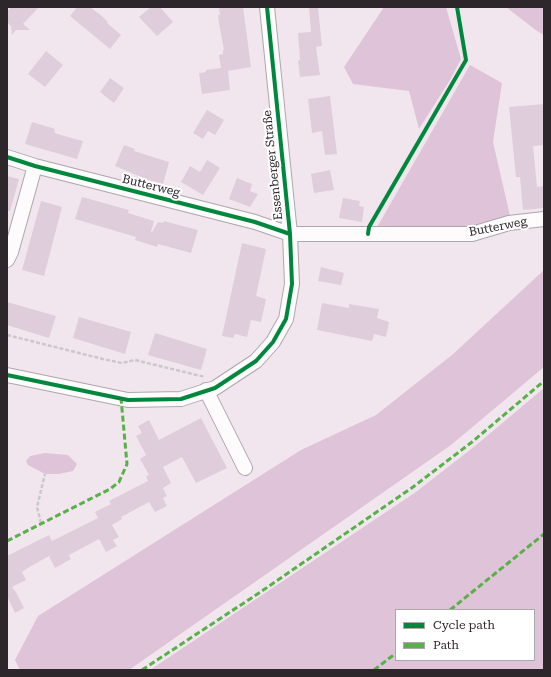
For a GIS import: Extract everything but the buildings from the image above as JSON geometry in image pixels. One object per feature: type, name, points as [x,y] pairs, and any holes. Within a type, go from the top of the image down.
[{"type":"street","name":"Essenberger Straße","points":[[7,374],[128,400],[181,399],[216,388],[256,361],[274,342],[286,319],[292,289],[290,234],[267,7]]},
{"type":"street","name":"Butterweg","points":[[7,158],[255,222],[290,234],[472,234],[509,223],[544,219]]},
{"type":"street","points":[[7,260],[11,252],[35,166]]},
{"type":"street","points":[[206,390],[245,468]]},
{"type":"path","points":[[7,335],[103,359],[122,363],[135,360],[225,382]]},
{"type":"path","points":[[41,523],[37,506],[45,474]]},
{"type":"shaded area","points":[[384,7],[446,7],[461,59],[450,80],[419,129],[409,91],[353,84],[344,67]]},
{"type":"shaded area","points":[[506,7],[544,7],[544,35],[537,31]]},
{"type":"shaded area","points":[[470,65],[502,83],[493,142],[510,216],[471,228],[376,229]]},
{"type":"shaded area","points":[[544,270],[544,367],[451,445],[129,670],[20,670],[15,660],[38,616],[301,450],[376,415],[452,355]]},
{"type":"shaded area","points":[[544,388],[544,670],[150,670],[416,492],[475,446]]},
{"type":"shaded area","points":[[45,453],[68,455],[77,464],[73,471],[59,474],[45,474],[28,465],[26,461],[30,456]]},
{"type":"marked path","points":[[142,670],[259,593],[413,487],[472,442],[544,381]]},
{"type":"marked path","points":[[7,541],[110,489],[119,482],[127,464],[121,398]]},
{"type":"marked path","points":[[451,609],[544,534]]},
{"type":"marked path","points":[[374,670],[395,654]]},
{"type":"cycle path","points":[[7,375],[128,400],[181,399],[215,388],[256,361],[273,342],[286,319],[292,284],[290,234],[267,7]]},
{"type":"cycle path","points":[[368,234],[369,227],[466,60],[457,7]]},
{"type":"cycle path","points":[[7,157],[35,166],[255,222],[290,234]]}]
